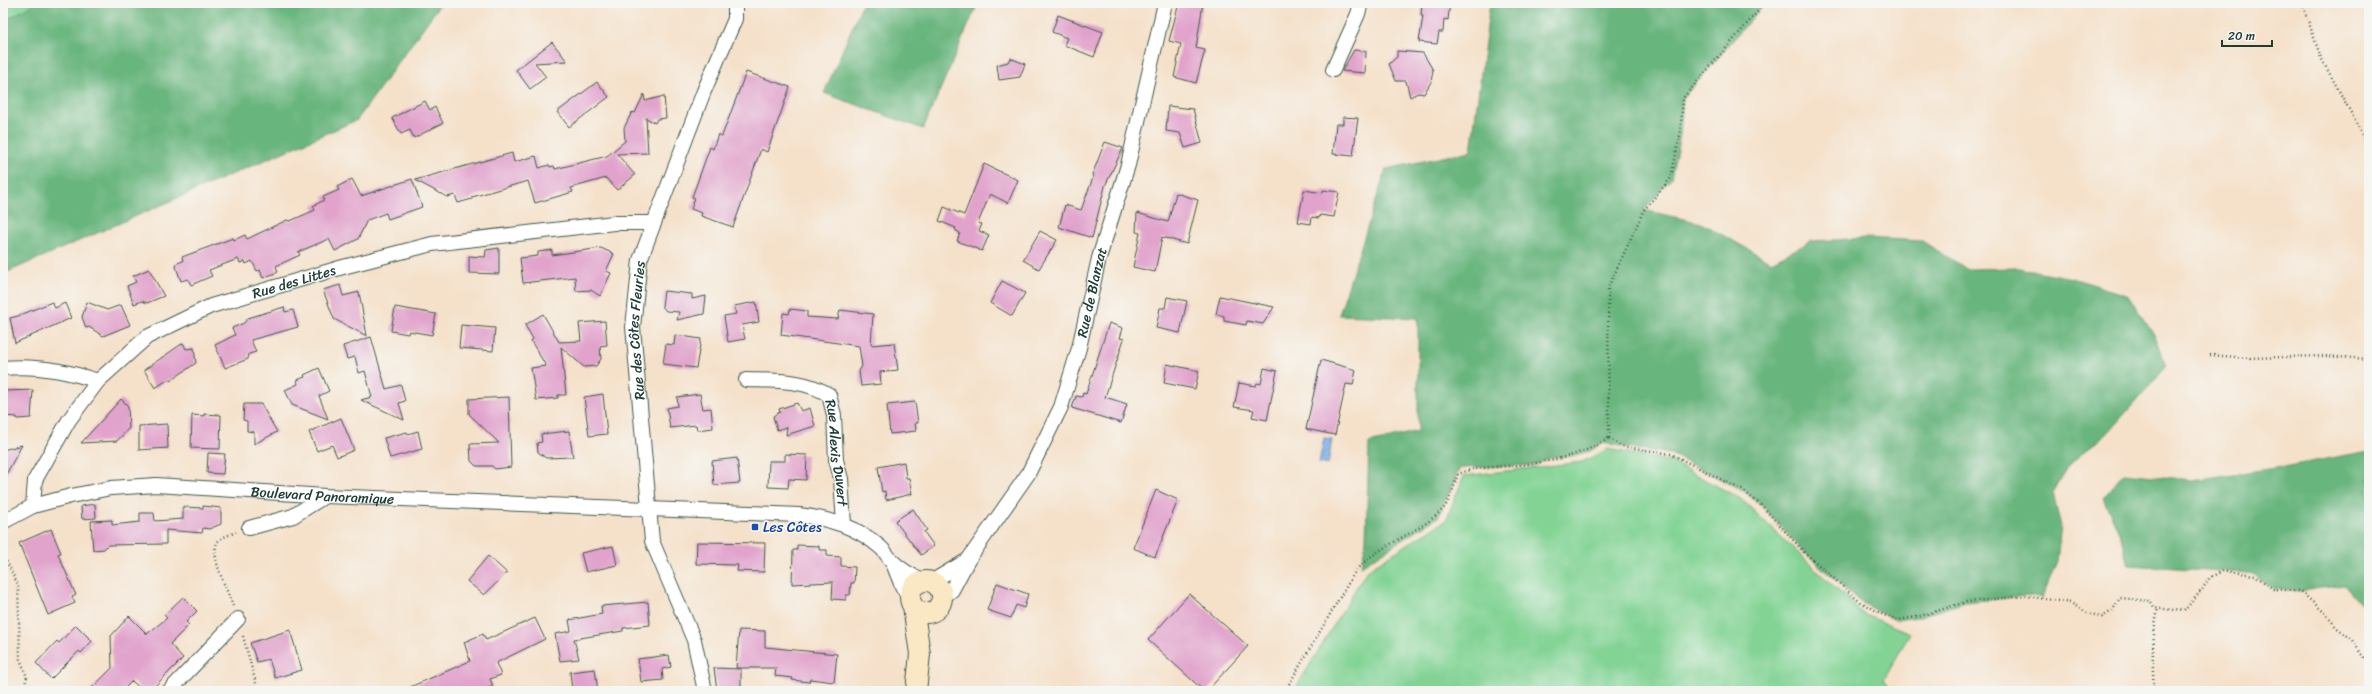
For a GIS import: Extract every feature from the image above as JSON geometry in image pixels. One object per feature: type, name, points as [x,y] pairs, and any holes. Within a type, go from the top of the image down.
[{"type":"street","name":"Rue des Côtes Fleuries","points":[[705,691],[694,640],[652,541],[648,510],[633,327],[640,260],[704,90],[735,19],[735,3]]},
{"type":"street","name":"Rue de Blanzat","points":[[916,691],[920,654],[939,604],[952,590],[968,560],[1028,474],[1061,407],[1079,348],[1099,258],[1128,165],[1165,3]]},
{"type":"street","points":[[1333,70],[1358,14],[1361,3]]},
{"type":"street","name":"Rue des Littes","points":[[33,506],[35,480],[69,420],[98,381],[147,337],[211,306],[343,267],[432,244],[614,223],[654,223]]},
{"type":"street","points":[[3,368],[16,367],[71,372],[98,381]]},
{"type":"street","name":"Rue Alexis Duvert","points":[[746,380],[784,381],[815,387],[828,395],[834,415],[836,460],[841,479],[844,524]]},
{"type":"street","name":"Boulevard Panoramique","points":[[3,522],[33,506],[105,490],[156,485],[325,496],[648,510]]},
{"type":"street","points":[[249,528],[293,516],[325,496]]},
{"type":"street","name":"Rue Alexis Duvert","points":[[648,510],[798,515],[825,518],[844,524],[869,538],[882,548],[892,561],[902,586],[912,603]]},
{"type":"street","name":"Rue de Blanzat","points":[[927,581],[968,560]]},
{"type":"street","name":"Rue Alexis Duvert","points":[[892,561],[927,581]]},
{"type":"street","points":[[927,581],[939,588],[939,604],[924,612],[912,603],[914,587],[927,581]]},
{"type":"street","name":"Rue de Blanzat","points":[[912,603],[920,654]]},
{"type":"street","points":[[169,691],[238,619]]},
{"type":"path","points":[[1609,438],[1608,288],[1644,210],[1671,178],[1680,135],[1683,98],[1765,3]]},
{"type":"path","points":[[2302,3],[2321,58],[2355,120],[2369,150]]},
{"type":"path","points":[[2210,355],[2250,358],[2325,356],[2369,358]]},
{"type":"path","points":[[1609,438],[1621,446],[1671,454],[1744,491],[1764,508],[1804,552],[1859,601],[1882,614],[1897,620],[1917,617],[1966,602],[2026,596],[2071,603],[2086,614],[2102,617],[2112,611],[2120,598],[2150,601],[2154,608],[2184,611],[2201,591],[2210,577],[2223,571],[2255,575],[2273,589],[2300,591],[2325,613],[2336,627],[2352,640],[2361,654],[2369,661]]},
{"type":"path","points":[[1285,691],[1356,570],[1364,561],[1400,540],[1442,510],[1458,474],[1479,467],[1510,466],[1569,456],[1590,450],[1609,438]]},
{"type":"path","points":[[249,528],[224,537],[217,543],[215,558],[238,619],[258,691]]},
{"type":"path","points":[[3,554],[18,585],[20,659],[26,677],[23,691]]},
{"type":"path","points":[[2154,691],[2152,660],[2154,631],[2158,608]]},
{"type":"green space","points":[[3,3],[36,3],[3,22]]},
{"type":"green space","points":[[36,3],[441,3],[357,120],[3,274],[3,22]]},
{"type":"green space","points":[[863,3],[978,3],[923,129],[824,93]]},
{"type":"green space","points":[[1490,3],[1765,3],[1683,98],[1680,135],[1671,178],[1644,210],[1701,223],[1771,262],[1812,241],[1867,238],[1922,241],[1967,269],[2019,268],[2072,278],[2129,296],[2154,336],[2167,366],[2106,435],[2069,464],[2053,493],[2061,526],[2057,561],[2042,598],[2026,596],[1966,602],[1917,617],[1897,620],[1882,614],[1859,601],[1804,552],[1764,508],[1744,491],[1671,454],[1602,443],[1590,451],[1571,456],[1552,457],[1535,465],[1460,468],[1438,517],[1361,566],[1366,540],[1369,443],[1418,431],[1418,318],[1339,315],[1386,169],[1471,151]]},
{"type":"green space","points":[[1608,449],[1672,462],[1741,499],[1863,614],[1910,633],[1884,680],[1892,691],[1294,691],[1367,570],[1446,520],[1464,476],[1582,462]]},
{"type":"green space","points":[[2369,451],[2369,614],[2344,585],[2300,591],[2273,589],[2255,575],[2223,571],[2128,565],[2121,537],[2103,498],[2124,473],[2192,480],[2283,467]]},
{"type":"water","points":[[1324,438],[1332,439],[1328,465],[1319,463]]},
{"type":"building","points":[[1179,3],[1203,3],[1196,48],[1205,50],[1196,83],[1174,77],[1181,44],[1169,41]]},
{"type":"building","points":[[1422,3],[1450,3],[1448,20],[1444,19],[1443,32],[1439,32],[1437,44],[1419,42],[1423,16],[1421,16]]},
{"type":"building","points":[[1058,15],[1103,32],[1094,57],[1064,45],[1067,38],[1052,32]]},
{"type":"building","points":[[552,42],[567,61],[535,63],[546,77],[530,89],[516,70]]},
{"type":"building","points":[[1354,50],[1366,51],[1365,73],[1342,71]]},
{"type":"building","points":[[1397,51],[1423,53],[1433,70],[1431,82],[1424,94],[1418,93],[1410,97],[1406,81],[1396,81],[1389,64],[1397,57]]},
{"type":"building","points":[[1010,58],[1025,64],[1020,77],[999,80],[997,65],[1008,62]]},
{"type":"building","points":[[746,72],[790,87],[767,152],[761,149],[733,227],[701,216],[702,213],[691,209],[695,198],[692,197],[710,147],[713,149],[718,134],[722,136]]},
{"type":"building","points":[[597,82],[609,97],[569,127],[557,112]]},
{"type":"building","points":[[644,94],[645,101],[664,96],[666,118],[657,119],[655,123],[646,118],[648,153],[617,154],[635,175],[617,190],[606,178],[571,188],[573,192],[535,203],[528,181],[472,197],[472,199],[458,203],[455,195],[447,197],[415,180],[512,153],[514,162],[536,156],[539,168],[549,165],[550,167],[554,166],[555,169],[607,156],[625,141],[624,128],[632,112],[635,113]]},
{"type":"building","points":[[425,101],[430,110],[435,107],[443,123],[414,138],[410,130],[401,134],[392,118]]},
{"type":"building","points":[[1168,106],[1193,109],[1202,143],[1185,148],[1180,133],[1166,131]]},
{"type":"building","points":[[1343,117],[1358,118],[1353,156],[1333,154],[1336,124],[1343,124]]},
{"type":"building","points":[[1105,142],[1123,148],[1105,186],[1092,238],[1059,227],[1065,205],[1081,210],[1094,175],[1092,175]]},
{"type":"building","points":[[984,164],[1018,180],[1008,203],[990,194],[978,223],[982,224],[979,231],[989,235],[982,251],[957,241],[960,233],[955,230],[956,228],[939,221],[944,207],[964,215]]},
{"type":"building","points":[[352,179],[361,196],[412,179],[422,207],[388,219],[386,213],[367,220],[358,239],[335,251],[329,239],[298,252],[300,255],[276,266],[278,272],[263,278],[260,270],[257,271],[252,261],[246,264],[245,261],[240,263],[238,259],[209,270],[212,276],[191,285],[188,279],[181,281],[175,264],[183,261],[182,257],[233,238],[234,240],[245,235],[247,239],[287,220],[290,221],[315,210],[313,206],[324,200],[323,197],[339,190],[337,187]]},
{"type":"building","points":[[1304,190],[1323,193],[1323,190],[1339,192],[1334,217],[1320,215],[1319,218],[1312,217],[1311,224],[1298,222]]},
{"type":"building","points":[[1176,193],[1198,200],[1187,244],[1162,237],[1155,272],[1133,267],[1140,233],[1136,232],[1137,213],[1168,222]]},
{"type":"building","points":[[1040,231],[1057,240],[1039,269],[1023,260]]},
{"type":"building","points":[[499,248],[499,274],[469,273],[469,256],[485,257],[486,250]]},
{"type":"building","points":[[601,248],[614,254],[606,271],[611,273],[600,296],[591,290],[576,291],[575,277],[523,283],[520,258],[538,256],[538,252],[552,250],[552,255]]},
{"type":"building","points":[[149,269],[164,296],[147,303],[142,301],[134,304],[127,286],[136,282],[133,276]]},
{"type":"building","points":[[1002,281],[1025,293],[1012,316],[990,303]]},
{"type":"building","points":[[340,285],[343,296],[359,292],[367,336],[334,319],[323,290]]},
{"type":"building","points":[[664,291],[692,294],[692,299],[706,296],[704,314],[677,320],[679,312],[666,311],[662,306]]},
{"type":"building","points":[[1220,296],[1274,307],[1263,324],[1247,321],[1246,325],[1224,321],[1224,316],[1216,314]]},
{"type":"building","points":[[1167,297],[1187,301],[1180,333],[1156,328],[1160,308],[1165,308]]},
{"type":"building","points":[[52,302],[55,308],[65,303],[71,318],[15,343],[10,318]]},
{"type":"building","points":[[87,302],[107,310],[121,305],[130,325],[103,336],[89,327],[86,328],[82,317]]},
{"type":"building","points":[[756,302],[759,322],[742,325],[745,339],[728,342],[724,316],[736,314],[734,306]]},
{"type":"building","points":[[284,307],[285,312],[293,310],[298,327],[251,340],[256,352],[249,354],[248,359],[225,368],[215,345],[235,335],[232,328],[244,323],[248,318]]},
{"type":"building","points":[[395,307],[436,314],[432,335],[409,331],[408,334],[391,331]]},
{"type":"building","points":[[790,309],[807,311],[807,317],[838,319],[840,310],[873,314],[871,345],[894,343],[898,370],[880,372],[881,384],[861,386],[859,371],[862,366],[859,346],[781,335],[783,313],[789,314]]},
{"type":"building","points":[[543,314],[559,342],[581,341],[579,323],[605,321],[607,345],[600,346],[601,359],[596,366],[584,367],[561,347],[566,395],[558,395],[558,398],[536,400],[531,368],[546,366],[531,341],[533,339],[525,325]]},
{"type":"building","points":[[1109,323],[1123,328],[1120,338],[1124,339],[1105,397],[1127,404],[1121,423],[1072,408],[1076,396],[1082,397],[1083,393],[1086,394]]},
{"type":"building","points":[[461,325],[495,328],[493,351],[459,348]]},
{"type":"building","points":[[675,335],[701,339],[696,368],[663,364],[666,344],[674,345]]},
{"type":"building","points":[[371,337],[386,389],[401,385],[405,401],[399,403],[404,420],[361,400],[372,397],[365,371],[359,373],[355,357],[347,359],[343,346]]},
{"type":"building","points":[[183,343],[186,349],[194,348],[196,363],[170,381],[169,379],[155,388],[144,370]]},
{"type":"building","points":[[1321,360],[1356,370],[1353,385],[1346,384],[1335,435],[1306,429]]},
{"type":"building","points":[[1167,364],[1199,371],[1195,389],[1164,383]]},
{"type":"building","points":[[319,368],[329,391],[319,396],[328,419],[292,405],[285,390],[298,384],[297,380],[305,377],[304,375]]},
{"type":"building","points":[[1264,368],[1277,371],[1267,420],[1252,417],[1254,410],[1234,407],[1239,383],[1256,386],[1257,383],[1261,384]]},
{"type":"building","points":[[33,390],[31,418],[17,419],[17,417],[3,416],[5,391]]},
{"type":"building","points":[[603,394],[607,434],[589,436],[584,397]]},
{"type":"building","points":[[700,394],[703,409],[711,408],[713,428],[697,430],[696,425],[670,428],[667,408],[678,406],[677,397]]},
{"type":"building","points":[[509,397],[511,467],[495,469],[492,466],[476,466],[471,461],[470,444],[499,443],[469,414],[469,399]]},
{"type":"building","points":[[121,399],[128,406],[129,428],[117,441],[81,443]]},
{"type":"building","points":[[915,402],[918,423],[915,423],[916,431],[890,434],[887,405]]},
{"type":"building","points":[[797,403],[801,411],[810,408],[815,426],[786,435],[787,427],[777,430],[773,416],[780,412],[779,409]]},
{"type":"building","points":[[244,404],[261,404],[277,432],[254,444],[254,432],[247,431],[247,421],[243,420]]},
{"type":"building","points":[[204,414],[221,415],[220,449],[191,448],[192,415],[204,416]]},
{"type":"building","points":[[341,418],[354,450],[337,457],[332,445],[317,451],[309,432]]},
{"type":"building","points":[[167,424],[168,448],[139,450],[139,426]]},
{"type":"building","points":[[418,431],[422,449],[390,458],[384,438],[407,432],[408,434]]},
{"type":"building","points":[[569,431],[573,457],[546,458],[538,452],[537,443],[542,442],[541,434]]},
{"type":"building","points":[[22,445],[3,480],[3,450]]},
{"type":"building","points":[[208,453],[225,454],[223,474],[207,473]]},
{"type":"building","points":[[785,454],[807,455],[806,480],[789,479],[788,488],[768,487],[769,461],[785,461]]},
{"type":"building","points":[[737,458],[740,483],[714,485],[712,461]]},
{"type":"building","points":[[904,462],[906,478],[909,478],[912,494],[886,500],[885,491],[882,492],[878,467]]},
{"type":"building","points":[[1156,490],[1178,500],[1155,557],[1133,548]]},
{"type":"building","points":[[95,504],[96,518],[82,519],[81,506]]},
{"type":"building","points":[[203,506],[221,508],[221,524],[209,529],[203,528],[202,533],[166,530],[166,544],[108,545],[104,549],[93,550],[91,521],[112,520],[112,525],[140,522],[140,513],[154,513],[155,521],[183,519],[183,507],[203,508]]},
{"type":"building","points":[[913,509],[927,530],[924,532],[934,546],[921,555],[895,521]]},
{"type":"building","points":[[51,529],[61,553],[58,554],[76,595],[72,597],[75,603],[48,615],[19,543]]},
{"type":"building","points":[[697,542],[765,543],[764,572],[737,571],[738,565],[696,564]]},
{"type":"building","points":[[797,545],[819,546],[819,550],[827,550],[827,556],[841,557],[841,566],[855,567],[854,583],[851,583],[850,595],[846,595],[846,600],[832,599],[833,582],[792,584],[793,550],[797,550]]},
{"type":"building","points":[[613,546],[617,565],[586,572],[581,553]]},
{"type":"building","points":[[488,556],[507,573],[484,595],[467,581]]},
{"type":"building","points":[[997,583],[1028,594],[1024,608],[1016,605],[1011,618],[987,610]]},
{"type":"building","points":[[1189,594],[1248,646],[1207,691],[1204,691],[1148,640]]},
{"type":"building","points":[[183,597],[197,611],[186,622],[189,625],[170,644],[183,658],[150,691],[143,691],[132,681],[122,691],[89,691],[112,668],[111,636],[129,616],[147,634],[167,618],[164,615]]},
{"type":"building","points":[[648,602],[650,625],[623,628],[623,631],[574,639],[579,659],[560,661],[555,634],[571,631],[569,620],[602,614],[601,606]]},
{"type":"building","points":[[535,618],[545,639],[496,663],[501,675],[490,679],[493,686],[481,691],[401,691],[470,661],[464,642],[483,634],[486,640]]},
{"type":"building","points":[[76,625],[92,641],[81,653],[79,651],[51,679],[36,663],[57,641],[59,643]]},
{"type":"building","points":[[290,630],[302,670],[275,678],[269,659],[257,662],[250,643]]},
{"type":"building","points":[[739,630],[765,631],[765,647],[837,654],[834,682],[810,679],[809,682],[775,676],[776,668],[736,668]]},
{"type":"building","points":[[669,655],[671,667],[662,669],[663,680],[641,682],[638,659]]},
{"type":"building","points":[[714,668],[741,669],[741,691],[717,691]]},
{"type":"building","points":[[595,669],[598,691],[572,691],[570,672]]},
{"type":"place","name":"Les Côtes","points":[[755,527]]}]
